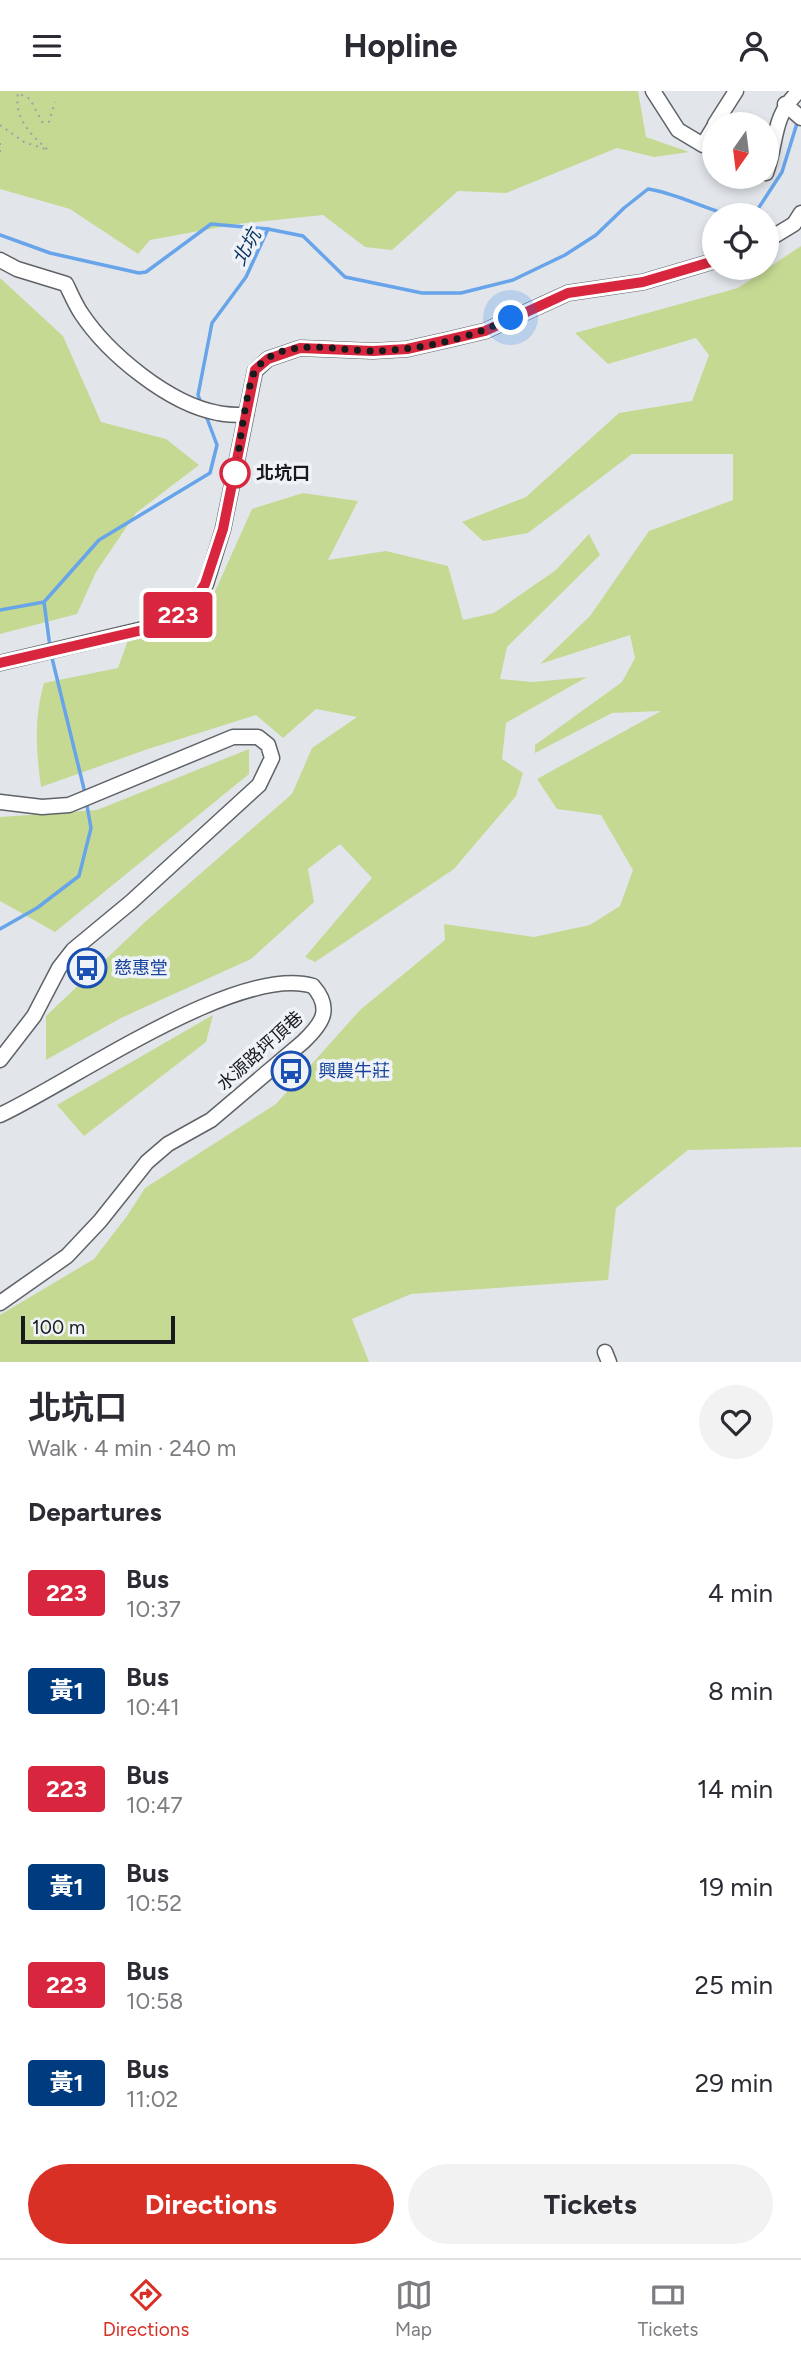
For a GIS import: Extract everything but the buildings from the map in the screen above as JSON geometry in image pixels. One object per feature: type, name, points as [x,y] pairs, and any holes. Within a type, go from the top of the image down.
[{"type":"street","points":[[653,91],[678,130],[702,144]]},
{"type":"street","points":[[723,112],[736,91]]},
{"type":"street","points":[[779,129],[793,111],[799,91]]},
{"type":"street","points":[[779,233],[794,224],[801,213]]},
{"type":"street","points":[[0,260],[17,269],[66,284],[80,313],[108,347],[153,383],[184,401],[212,412],[246,415]]},
{"type":"street","points":[[0,663],[156,627],[193,603],[205,584],[223,529],[255,370],[268,359],[300,348],[373,351],[407,349],[485,331],[568,293],[643,282],[702,265]]},
{"type":"street","points":[[0,802],[42,807],[69,805],[233,737],[258,737],[268,745],[272,758],[266,774],[248,796],[131,902],[73,950],[59,968],[34,1016],[0,1060]]},
{"type":"street","name":"水源路坪頂巷","points":[[0,1115],[204,1006],[277,983],[313,986],[324,1004],[323,1017],[316,1030],[303,1042],[211,1120],[168,1145],[147,1162],[67,1256],[0,1303]]},
{"type":"path","points":[[0,125],[24,142],[48,150],[30,135],[16,107],[18,93],[30,99],[42,122],[49,122],[55,102]]},
{"type":"path","points":[[0,143],[0,155]]},
{"type":"green space","points":[[0,91],[638,91],[646,137],[689,152],[654,157],[617,148],[506,193],[458,191],[392,250],[365,247],[323,215],[237,224],[150,240],[138,254],[70,209],[0,189]]},
{"type":"green space","points":[[801,246],[801,1147],[688,1150],[616,1208],[608,1280],[411,1294],[352,1319],[369,1362],[0,1362],[0,1315],[94,1259],[145,1188],[276,1104],[360,1010],[445,940],[444,924],[534,937],[590,925],[620,906],[633,870],[601,815],[557,809],[537,779],[661,711],[612,713],[535,753],[535,745],[622,682],[635,658],[630,635],[540,664],[590,616],[649,531],[733,500],[733,454],[632,454],[528,533],[483,541],[462,522],[526,497],[619,413],[692,401],[709,355],[696,338],[608,364],[575,333],[738,288],[750,280],[779,280],[779,261]]},
{"type":"green space","points":[[0,278],[63,336],[101,422],[166,439],[199,465],[136,513],[96,572],[77,614],[0,634]]},
{"type":"green space","points":[[303,493],[358,501],[328,560],[386,551],[448,566],[463,620],[494,613],[556,570],[589,534],[600,555],[507,647],[500,679],[533,682],[587,677],[506,723],[502,759],[523,773],[516,796],[454,869],[315,962],[305,957],[372,878],[340,844],[308,869],[314,902],[251,959],[121,1018],[46,1060],[46,1016],[145,922],[292,794],[312,748],[357,717],[316,709],[283,738],[256,715],[41,787],[37,735],[44,683],[118,668],[128,640],[208,607],[252,509]]},
{"type":"green space","points":[[249,749],[249,774],[55,932],[0,901],[0,817],[97,810]]},
{"type":"green space","points":[[213,1015],[206,1042],[84,1136],[57,1105]]},
{"type":"waterway","name":"北坑","points":[[762,203],[782,172],[798,120]]},
{"type":"waterway","name":"北坑","points":[[201,403],[198,395],[212,323],[246,277],[268,229],[303,236],[345,277],[422,293],[461,293],[513,280],[565,255],[596,235],[648,189],[702,206]]},
{"type":"waterway","points":[[0,235],[50,253],[139,273],[146,272],[211,224],[268,229]]},
{"type":"waterway","name":"北坑","points":[[0,610],[44,602],[99,540],[210,473],[217,445],[205,413]]},
{"type":"waterway","points":[[44,602],[50,647]]},
{"type":"waterway","points":[[51,654],[85,793]]},
{"type":"waterway","points":[[0,929],[37,908],[79,876],[91,828],[86,800]]},
{"type":"bus line","name":"223","points":[[0,663],[156,627],[193,603],[213,565],[223,529],[255,370],[268,359],[300,348],[373,351],[407,349],[485,331],[568,293],[643,282],[702,265]]},
{"type":"place","name":"北坑口","points":[[235,473]]},
{"type":"place","name":"慈惠堂","points":[[87,968]]},
{"type":"place","name":"興農牛莊","points":[[291,1071]]},
{"type":"route","points":[[235,473],[255,370],[268,359],[300,348],[373,351],[407,349],[485,331],[511,318]]}]
